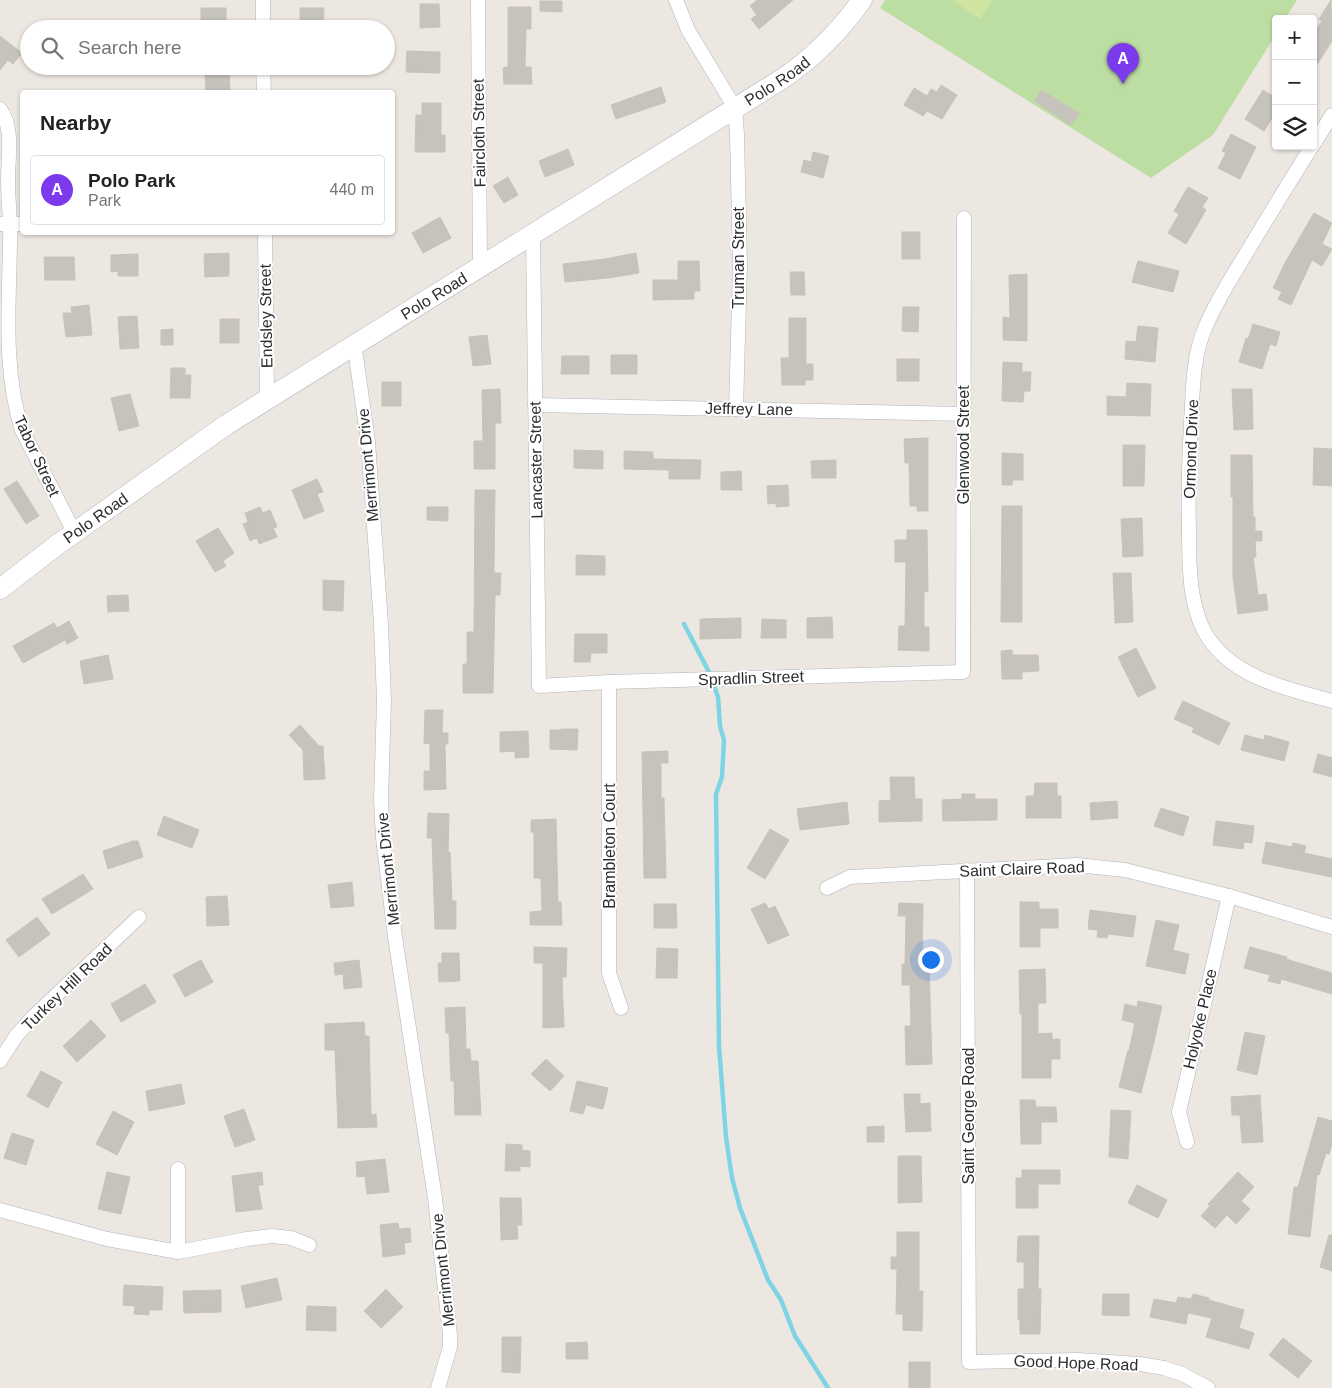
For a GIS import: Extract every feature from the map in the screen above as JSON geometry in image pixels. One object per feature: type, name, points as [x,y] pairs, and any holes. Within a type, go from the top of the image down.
[{"type":"main road","name":"Polo Road","points":[[0,589],[57,545],[75,534],[191,449],[480,266],[782,80],[811,57],[839,30],[862,0]]},
{"type":"street","points":[[263,0],[263,20]]},
{"type":"street","name":"Faircloth Street","points":[[478,0],[480,266]]},
{"type":"street","points":[[676,0],[688,30],[735,108]]},
{"type":"street","points":[[263,75],[264,90]]},
{"type":"street","name":"Truman Street","points":[[735,108],[740,265],[736,408]]},
{"type":"street","name":"Tabor Street","points":[[0,109],[8,130],[11,224],[10,368],[16,412],[22,430],[75,534]]},
{"type":"street","name":"Ormond Drive","points":[[1317,139],[1332,115]]},
{"type":"street","name":"Ormond Drive","points":[[1310,150],[1217,301],[1204,329],[1194,378],[1188,504],[1189,566],[1198,616],[1205,634],[1220,653],[1236,665],[1275,684],[1332,701]]},
{"type":"street","name":"Glenwood Street","points":[[963,672],[964,218]]},
{"type":"street","name":"Lancaster Street","points":[[534,234],[539,686]]},
{"type":"street","name":"Endsley Street","points":[[265,235],[268,400]]},
{"type":"street","name":"Merrimont Drive","points":[[352,346],[356,356],[368,442],[381,624],[384,700],[381,800],[383,838],[397,947],[435,1198],[450,1335],[450,1347],[438,1388]]},
{"type":"street","name":"Jeffrey Lane","points":[[535,405],[964,414]]},
{"type":"street","name":"Spradlin Street","points":[[539,686],[609,682],[963,672]]},
{"type":"street","name":"Brambleton Court","points":[[609,682],[609,973],[621,1008]]},
{"type":"street","name":"Saint Claire Road","points":[[826,888],[850,877],[1077,865],[1125,870],[1229,896],[1332,926]]},
{"type":"street","name":"Saint George Road","points":[[967,870],[969,1362]]},
{"type":"street","name":"Holyoke Place","points":[[1187,1142],[1179,1112],[1229,896]]},
{"type":"street","name":"Turkey Hill Road","points":[[0,1061],[16,1036],[33,1018],[139,917]]},
{"type":"street","points":[[178,1169],[178,1252]]},
{"type":"street","points":[[0,1210],[107,1239],[178,1252],[272,1236],[291,1238],[310,1245]]},
{"type":"street","name":"Good Hope Road","points":[[969,1362],[1077,1360],[1140,1364],[1164,1368],[1182,1374],[1208,1388]]},
{"type":"green space","points":[[885,0],[1297,0],[1288,15],[1272,15],[1272,40],[1213,135],[1151,178],[880,8]]},
{"type":"green space","points":[[952,0],[992,0],[980,19]]},
{"type":"building","points":[[757,0],[793,0],[759,29],[751,19],[757,15],[750,6]]},
{"type":"building","points":[[1331,0],[1332,41],[1317,65],[1317,28],[1322,21],[1319,19]]},
{"type":"building","points":[[540,1],[562,1],[562,12],[540,11]]},
{"type":"building","points":[[420,4],[439,4],[440,27],[420,28]]},
{"type":"building","points":[[508,7],[531,7],[531,29],[526,29],[525,67],[531,67],[532,84],[504,84],[503,68],[508,67]]},
{"type":"building","points":[[201,8],[226,8],[226,20],[201,20]]},
{"type":"building","points":[[300,8],[324,8],[323,20],[300,20]]},
{"type":"building","points":[[0,36],[20,51],[20,55],[13,64],[8,60],[0,70]]},
{"type":"building","points":[[407,51],[440,52],[440,73],[406,72]]},
{"type":"building","points":[[205,75],[229,75],[230,90],[206,90]]},
{"type":"building","points":[[941,85],[957,95],[942,119],[927,111],[923,116],[904,105],[914,88],[927,96],[931,89],[937,92]]},
{"type":"building","points":[[661,87],[666,102],[616,119],[611,105]]},
{"type":"building","points":[[1041,90],[1080,114],[1070,125],[1035,101]]},
{"type":"building","points":[[1263,90],[1272,96],[1272,118],[1264,131],[1245,119]]},
{"type":"building","points":[[422,103],[441,103],[441,135],[445,135],[445,152],[415,152],[416,115],[422,115]]},
{"type":"building","points":[[1231,134],[1256,147],[1240,179],[1218,168],[1226,153],[1222,151]]},
{"type":"building","points":[[568,149],[574,165],[545,177],[539,161]]},
{"type":"building","points":[[813,152],[829,156],[823,178],[801,172],[804,160],[811,162]]},
{"type":"building","points":[[508,177],[518,195],[504,203],[493,186]]},
{"type":"building","points":[[1188,187],[1208,198],[1202,207],[1206,210],[1186,244],[1168,233],[1179,214],[1174,211]]},
{"type":"building","points":[[1314,213],[1332,223],[1322,244],[1332,249],[1322,266],[1312,260],[1291,305],[1278,299],[1282,292],[1273,288]]},
{"type":"building","points":[[440,217],[451,238],[423,253],[412,233]]},
{"type":"building","points":[[902,232],[920,232],[920,259],[902,259]]},
{"type":"building","points":[[229,253],[229,276],[205,277],[204,254]]},
{"type":"building","points":[[636,253],[639,273],[565,282],[563,264]]},
{"type":"building","points":[[138,254],[138,276],[118,276],[118,271],[111,272],[111,255]]},
{"type":"building","points":[[44,257],[74,257],[75,280],[45,280]]},
{"type":"building","points":[[678,261],[699,261],[700,291],[694,291],[694,299],[653,300],[653,280],[678,280]]},
{"type":"building","points":[[1138,261],[1179,271],[1173,292],[1132,282]]},
{"type":"building","points":[[790,272],[804,272],[805,295],[791,295]]},
{"type":"building","points":[[1027,274],[1027,341],[1003,340],[1003,317],[1010,318],[1009,275]]},
{"type":"building","points":[[89,305],[92,335],[66,337],[63,313],[72,313],[71,307]]},
{"type":"building","points":[[903,307],[919,307],[918,332],[902,331]]},
{"type":"building","points":[[137,316],[139,348],[120,349],[118,317]]},
{"type":"building","points":[[789,318],[806,318],[806,364],[813,364],[813,380],[805,380],[805,385],[782,385],[781,358],[789,358]]},
{"type":"building","points":[[220,319],[239,319],[239,343],[220,343]]},
{"type":"building","points":[[1253,324],[1280,332],[1276,346],[1270,344],[1262,369],[1239,362],[1246,338],[1248,339]]},
{"type":"building","points":[[1138,326],[1158,328],[1155,362],[1125,359],[1126,341],[1136,342]]},
{"type":"building","points":[[173,329],[173,345],[161,345],[161,330]]},
{"type":"building","points":[[487,335],[491,364],[473,366],[469,337]]},
{"type":"building","points":[[611,355],[637,355],[637,374],[611,374]]},
{"type":"building","points":[[562,356],[589,356],[589,374],[561,374]]},
{"type":"building","points":[[897,359],[919,359],[919,381],[897,381]]},
{"type":"building","points":[[1003,362],[1022,363],[1022,372],[1031,372],[1030,391],[1024,391],[1023,402],[1002,401]]},
{"type":"building","points":[[171,368],[185,368],[185,375],[191,375],[190,398],[170,398]]},
{"type":"building","points":[[382,382],[401,382],[401,406],[382,406]]},
{"type":"building","points":[[1127,383],[1151,384],[1150,416],[1107,415],[1107,396],[1126,397]]},
{"type":"building","points":[[500,389],[501,423],[495,423],[495,469],[474,469],[474,441],[483,441],[482,390]]},
{"type":"building","points":[[1232,389],[1252,389],[1253,429],[1234,430]]},
{"type":"building","points":[[130,394],[139,426],[119,431],[111,398]]},
{"type":"building","points":[[928,438],[928,511],[917,511],[917,506],[910,506],[909,463],[905,463],[904,439]]},
{"type":"building","points":[[1123,445],[1145,445],[1144,486],[1123,486]]},
{"type":"building","points":[[1314,448],[1332,449],[1332,486],[1313,485]]},
{"type":"building","points":[[574,450],[603,451],[603,469],[574,468]]},
{"type":"building","points":[[624,451],[653,452],[653,459],[701,460],[700,479],[669,479],[669,470],[624,469]]},
{"type":"building","points":[[1002,453],[1023,454],[1023,480],[1013,480],[1012,485],[1002,485]]},
{"type":"building","points":[[1231,455],[1252,455],[1253,517],[1255,517],[1255,531],[1262,531],[1262,541],[1255,541],[1256,557],[1253,557],[1258,595],[1266,594],[1268,610],[1238,614],[1233,577]]},
{"type":"building","points":[[836,460],[836,478],[812,478],[811,461]]},
{"type":"building","points":[[741,471],[742,490],[721,490],[721,472]]},
{"type":"building","points":[[317,479],[323,492],[317,494],[324,511],[304,519],[292,490]]},
{"type":"building","points":[[17,481],[39,516],[26,524],[4,489]]},
{"type":"building","points":[[788,485],[789,506],[776,507],[776,503],[768,504],[767,486]]},
{"type":"building","points":[[475,490],[495,490],[494,573],[501,573],[500,595],[495,595],[493,693],[463,693],[463,664],[467,664],[467,632],[474,632]]},
{"type":"building","points":[[1002,506],[1022,506],[1022,622],[1001,622]]},
{"type":"building","points":[[260,507],[263,513],[270,510],[277,527],[273,528],[277,537],[259,544],[257,538],[250,541],[243,524],[248,522],[245,513]]},
{"type":"building","points":[[427,507],[448,507],[448,521],[427,520]]},
{"type":"building","points":[[1142,518],[1143,556],[1123,557],[1121,519]]},
{"type":"building","points":[[218,528],[234,553],[223,561],[226,566],[215,572],[196,541]]},
{"type":"building","points":[[907,530],[927,530],[928,592],[924,591],[924,627],[929,627],[929,651],[898,650],[899,626],[905,626],[906,562],[895,562],[895,540],[907,540]]},
{"type":"building","points":[[576,555],[605,556],[605,575],[576,575]]},
{"type":"building","points":[[1113,573],[1131,573],[1133,622],[1115,623]]},
{"type":"building","points":[[323,580],[344,581],[343,611],[323,610]]},
{"type":"building","points":[[128,595],[129,611],[108,612],[107,596]]},
{"type":"building","points":[[832,617],[833,638],[807,638],[807,618]]},
{"type":"building","points":[[741,618],[741,638],[700,639],[700,619]]},
{"type":"building","points":[[762,619],[786,620],[786,638],[761,638]]},
{"type":"building","points":[[69,621],[78,638],[67,644],[65,640],[23,663],[13,646],[54,623],[57,628]]},
{"type":"building","points":[[575,634],[607,634],[607,653],[591,653],[590,662],[574,662]]},
{"type":"building","points":[[1136,648],[1156,688],[1138,697],[1118,657]]},
{"type":"building","points":[[1012,650],[1012,655],[1038,655],[1039,671],[1022,672],[1022,679],[1002,679],[1001,651]]},
{"type":"building","points":[[108,655],[113,679],[84,684],[80,661]]},
{"type":"building","points":[[1183,701],[1230,723],[1219,745],[1192,732],[1194,728],[1174,719]]},
{"type":"building","points":[[425,710],[443,710],[442,733],[448,733],[448,744],[445,744],[446,789],[424,790],[424,771],[430,771],[430,744],[424,743]]},
{"type":"building","points":[[300,725],[319,746],[323,746],[325,779],[304,780],[303,750],[289,735]]},
{"type":"building","points":[[578,729],[577,750],[550,749],[550,730]]},
{"type":"building","points":[[528,731],[529,757],[515,758],[515,751],[500,752],[500,732]]},
{"type":"building","points":[[1245,735],[1264,740],[1265,735],[1289,742],[1284,761],[1241,750]]},
{"type":"building","points":[[668,751],[668,763],[661,763],[661,798],[664,798],[666,878],[644,878],[642,752]]},
{"type":"building","points":[[1318,754],[1332,758],[1332,777],[1313,772]]},
{"type":"building","points":[[890,777],[914,777],[915,799],[922,799],[922,821],[879,822],[879,801],[891,800]]},
{"type":"building","points":[[1035,783],[1057,783],[1057,796],[1061,796],[1061,818],[1026,818],[1026,796],[1034,796]]},
{"type":"building","points":[[962,794],[975,794],[975,799],[997,799],[997,820],[943,821],[942,800],[962,799]]},
{"type":"building","points":[[1117,801],[1118,818],[1091,820],[1090,803]]},
{"type":"building","points":[[847,802],[849,824],[800,830],[797,809]]},
{"type":"building","points":[[1161,808],[1189,817],[1183,836],[1154,826]]},
{"type":"building","points":[[428,813],[449,814],[448,852],[450,852],[452,901],[456,901],[456,929],[435,929],[432,838],[427,838]]},
{"type":"building","points":[[164,816],[199,830],[192,848],[157,835]]},
{"type":"building","points":[[556,819],[558,902],[561,902],[562,925],[530,925],[530,912],[542,911],[541,878],[534,878],[534,832],[531,832],[531,820]]},
{"type":"building","points":[[1216,821],[1254,826],[1252,843],[1244,842],[1243,849],[1213,845]]},
{"type":"building","points":[[770,829],[789,840],[765,879],[747,868]]},
{"type":"building","points":[[138,841],[143,857],[108,869],[103,851]]},
{"type":"building","points":[[1266,842],[1292,847],[1293,843],[1306,846],[1304,853],[1332,859],[1332,877],[1262,863]]},
{"type":"building","points":[[83,874],[93,889],[52,914],[42,899]]},
{"type":"building","points":[[352,882],[354,906],[331,908],[328,885]]},
{"type":"building","points":[[227,896],[229,925],[207,926],[206,897]]},
{"type":"building","points":[[1020,902],[1039,902],[1039,909],[1058,909],[1058,928],[1040,928],[1040,947],[1020,947]]},
{"type":"building","points":[[765,903],[769,909],[775,906],[789,935],[768,944],[751,909]]},
{"type":"building","points":[[899,903],[923,904],[922,963],[929,963],[932,1064],[906,1065],[905,1026],[911,1026],[910,985],[902,985],[902,964],[905,964],[906,916],[898,916]]},
{"type":"building","points":[[654,904],[676,904],[677,928],[654,928]]},
{"type":"building","points":[[1090,910],[1136,916],[1133,937],[1108,934],[1107,938],[1097,937],[1098,930],[1088,929]]},
{"type":"building","points":[[37,917],[50,934],[19,957],[6,940]]},
{"type":"building","points":[[1156,920],[1179,925],[1173,950],[1189,954],[1185,974],[1146,966]]},
{"type":"building","points":[[534,947],[567,948],[566,977],[562,977],[564,1027],[543,1028],[543,963],[534,963]]},
{"type":"building","points":[[1250,947],[1287,957],[1286,959],[1332,973],[1332,994],[1281,979],[1280,984],[1268,981],[1270,975],[1244,968]]},
{"type":"building","points":[[657,948],[678,949],[677,978],[656,978]]},
{"type":"building","points":[[442,953],[459,953],[460,981],[439,982],[438,963],[442,963]]},
{"type":"building","points":[[201,960],[213,982],[185,997],[173,975]]},
{"type":"building","points":[[359,960],[362,987],[344,989],[343,974],[335,975],[334,963]]},
{"type":"building","points":[[1045,969],[1046,1003],[1038,1003],[1038,1034],[1052,1033],[1052,1039],[1060,1039],[1060,1059],[1051,1059],[1051,1078],[1022,1078],[1022,1014],[1020,1014],[1019,970]]},
{"type":"building","points":[[145,984],[156,1002],[121,1022],[111,1004]]},
{"type":"building","points":[[1138,1001],[1162,1006],[1141,1093],[1119,1087],[1135,1023],[1122,1020],[1125,1004],[1137,1007]]},
{"type":"building","points":[[465,1007],[466,1049],[470,1049],[471,1061],[478,1061],[481,1115],[455,1115],[454,1081],[451,1081],[449,1033],[446,1033],[445,1008]]},
{"type":"building","points":[[91,1020],[106,1036],[77,1062],[63,1046]]},
{"type":"building","points":[[364,1022],[365,1036],[369,1036],[371,1115],[376,1114],[377,1127],[338,1128],[335,1050],[325,1050],[325,1024]]},
{"type":"building","points":[[1245,1032],[1265,1036],[1257,1075],[1237,1070]]},
{"type":"building","points":[[546,1059],[564,1076],[550,1091],[531,1074]]},
{"type":"building","points":[[41,1071],[62,1082],[48,1108],[27,1096]]},
{"type":"building","points":[[577,1081],[608,1088],[603,1109],[586,1105],[583,1114],[570,1111]]},
{"type":"building","points":[[181,1084],[185,1104],[149,1111],[146,1091]]},
{"type":"building","points":[[904,1094],[920,1094],[920,1104],[930,1103],[931,1131],[906,1132]]},
{"type":"building","points":[[1260,1095],[1263,1142],[1242,1143],[1240,1115],[1232,1115],[1231,1097]]},
{"type":"building","points":[[1020,1100],[1035,1100],[1036,1107],[1056,1107],[1057,1122],[1041,1122],[1041,1144],[1021,1144]]},
{"type":"building","points":[[244,1109],[255,1140],[235,1147],[224,1116]]},
{"type":"building","points":[[1111,1110],[1131,1111],[1128,1159],[1109,1157]]},
{"type":"building","points":[[113,1111],[134,1122],[117,1155],[96,1144]]},
{"type":"building","points":[[1318,1117],[1332,1121],[1332,1145],[1329,1154],[1326,1153],[1319,1175],[1317,1174],[1310,1237],[1288,1234],[1294,1187],[1298,1187]]},
{"type":"building","points":[[884,1126],[884,1142],[867,1142],[867,1127]]},
{"type":"building","points":[[12,1133],[34,1140],[26,1165],[4,1158]]},
{"type":"building","points":[[506,1144],[522,1145],[522,1150],[530,1151],[530,1167],[520,1166],[520,1171],[505,1171]]},
{"type":"building","points":[[898,1156],[921,1156],[922,1202],[898,1203]]},
{"type":"building","points":[[385,1159],[389,1192],[367,1194],[365,1176],[357,1177],[356,1162]]},
{"type":"building","points":[[1022,1170],[1060,1170],[1060,1184],[1038,1184],[1038,1208],[1016,1208],[1016,1178],[1022,1178]]},
{"type":"building","points":[[107,1172],[130,1177],[121,1214],[98,1209]]},
{"type":"building","points":[[262,1172],[263,1185],[258,1185],[262,1209],[236,1212],[232,1176]]},
{"type":"building","points":[[1238,1172],[1254,1187],[1241,1201],[1250,1209],[1236,1224],[1227,1215],[1215,1228],[1201,1216],[1210,1206],[1208,1204]]},
{"type":"building","points":[[1137,1185],[1167,1200],[1158,1218],[1128,1203]]},
{"type":"building","points":[[500,1198],[521,1198],[522,1225],[517,1225],[518,1239],[501,1240]]},
{"type":"building","points":[[398,1223],[399,1229],[410,1228],[411,1242],[404,1243],[405,1254],[383,1257],[380,1225]]},
{"type":"building","points":[[897,1232],[919,1232],[919,1291],[923,1291],[922,1331],[903,1330],[903,1314],[896,1314],[897,1269],[891,1269],[891,1257],[897,1257]]},
{"type":"building","points":[[1329,1235],[1332,1235],[1332,1271],[1320,1267]]},
{"type":"building","points":[[1018,1236],[1039,1236],[1038,1289],[1041,1289],[1040,1334],[1020,1334],[1018,1289],[1024,1289],[1024,1262],[1017,1262]]},
{"type":"building","points":[[277,1278],[282,1300],[246,1308],[241,1286]]},
{"type":"building","points":[[124,1285],[163,1287],[162,1310],[149,1310],[149,1315],[134,1314],[135,1306],[123,1305]]},
{"type":"building","points":[[386,1289],[403,1307],[381,1328],[364,1311]]},
{"type":"building","points":[[221,1290],[221,1312],[184,1313],[183,1291]]},
{"type":"building","points":[[1103,1294],[1129,1294],[1129,1316],[1102,1315]]},
{"type":"building","points":[[1193,1294],[1244,1310],[1239,1328],[1254,1333],[1249,1349],[1206,1337],[1212,1318],[1188,1313],[1186,1324],[1150,1317],[1154,1299],[1176,1303],[1178,1297],[1191,1299]]},
{"type":"building","points":[[307,1306],[336,1307],[336,1331],[306,1330]]},
{"type":"building","points":[[502,1337],[521,1337],[520,1373],[502,1372]]},
{"type":"building","points":[[1283,1338],[1312,1361],[1298,1378],[1269,1355]]},
{"type":"building","points":[[587,1342],[588,1359],[566,1359],[566,1343]]},
{"type":"building","points":[[909,1362],[930,1362],[930,1388],[909,1388]]},
{"type":"waterway","points":[[684,624],[709,672],[718,697],[720,726],[724,740],[722,777],[716,794],[719,1046],[726,1137],[732,1178],[740,1208],[768,1280],[781,1300],[795,1336],[828,1388]]},
{"type":"place","name":"Polo Park","points":[[1123,84]]}]
